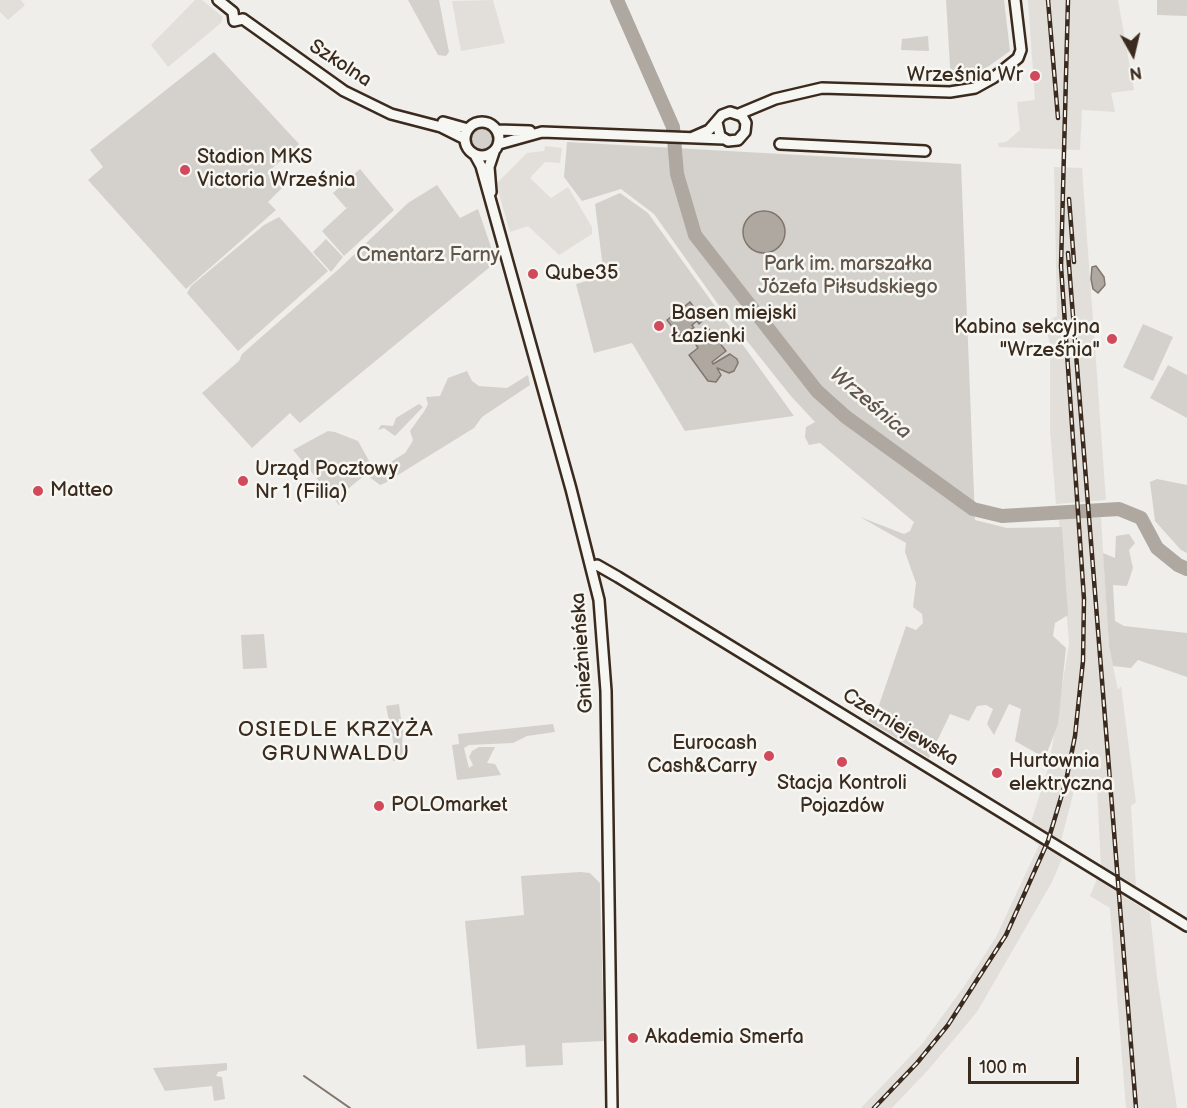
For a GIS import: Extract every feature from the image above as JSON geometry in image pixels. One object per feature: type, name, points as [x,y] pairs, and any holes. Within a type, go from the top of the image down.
[{"type":"street","name":"Szkolna","points":[[218,0],[233,12],[242,12],[243,19],[337,88],[391,114],[453,131],[465,140]]},
{"type":"street","points":[[685,140],[709,130],[726,113],[739,114],[767,102],[822,88],[965,92],[985,83],[1011,65],[1021,50],[1015,0]]},
{"type":"street","points":[[538,133],[496,148],[485,156],[475,154],[468,148],[465,140],[468,129],[476,123],[485,122],[497,130],[538,133],[685,140],[738,140],[745,132],[746,123],[767,102]]},
{"type":"street","points":[[739,114],[746,123]]},
{"type":"street","name":"Szkolna","points":[[426,122],[442,122],[468,129]]},
{"type":"street","points":[[717,122],[718,132],[724,139]]},
{"type":"street","points":[[496,148],[497,130]]},
{"type":"street","points":[[780,144],[925,151]]},
{"type":"street","name":"Gnieźnieńska","points":[[492,210],[489,167],[496,148]]},
{"type":"street","name":"Gnieźnieńska","points":[[475,154],[481,166],[593,566],[599,600],[606,691],[612,1108]]},
{"type":"street","name":"Czerniejewska","points":[[593,566],[618,577],[1187,926]]},
{"type":"shaded area","points":[[0,0],[21,0],[25,5],[8,20],[0,12]]},
{"type":"shaded area","points":[[195,0],[202,0],[223,17],[221,23],[168,67],[151,45]]},
{"type":"shaded area","points":[[493,0],[505,43],[461,51],[452,1]]},
{"type":"shaded area","points":[[1028,0],[1118,0],[1134,90],[1111,93],[1115,112],[1082,110],[1080,150],[999,147],[998,143],[1006,142],[1020,130],[1017,102],[1035,100]]},
{"type":"shaded area","points":[[545,146],[562,148],[560,163],[545,162],[530,178],[551,198],[568,187],[592,227],[592,234],[559,255],[528,226],[510,232],[496,184],[527,153],[544,151]]},
{"type":"shaded area","points":[[1054,167],[1082,168],[1106,500],[1056,504],[1050,430],[1050,345],[1045,322],[1057,316]]},
{"type":"shaded area","points":[[764,211],[779,217],[785,232],[779,247],[764,253],[749,247],[743,232],[749,217]]},
{"type":"shaded area","points":[[1096,266],[1104,277],[1105,285],[1098,293],[1093,289],[1091,279],[1092,267]]},
{"type":"shaded area","points":[[690,302],[703,320],[699,324],[697,321],[692,325],[694,328],[679,336],[667,320]]},
{"type":"shaded area","points":[[708,328],[726,351],[712,362],[713,364],[730,354],[737,359],[738,363],[734,371],[729,373],[717,368],[721,375],[716,382],[708,381],[689,355],[698,348],[693,340]]},
{"type":"shaded area","points":[[1097,515],[1101,518],[1109,646],[1118,690],[1121,686],[1136,802],[1131,806],[1136,886],[1101,866],[1097,788],[1077,779],[1061,841],[1062,859],[1052,882],[977,1012],[929,1069],[892,1108],[861,1108],[922,1044],[965,985],[996,937],[1039,845],[1033,841],[1040,827],[1031,822],[1049,765],[1069,644],[1059,521],[1065,516]]},
{"type":"shaded area","points":[[1097,879],[1150,913],[1157,977],[1177,1108],[1126,1108],[1110,908],[1090,896]]},
{"type":"green space","points":[[408,0],[439,0],[449,52],[446,56],[438,55]]},
{"type":"green space","points":[[946,0],[1004,0],[1010,51],[965,83],[951,82]]},
{"type":"green space","points":[[1157,0],[1187,0],[1187,16],[1157,15]]},
{"type":"green space","points":[[928,36],[929,51],[901,50],[902,39]]},
{"type":"green space","name":"Stadion MKS Victoria Września","points":[[214,52],[299,144],[267,173],[282,188],[268,202],[276,210],[186,289],[88,180],[103,167],[90,150]]},
{"type":"green space","points":[[483,128],[491,131],[494,139],[491,147],[483,150],[475,147],[472,139],[475,131]]},
{"type":"green space","name":"Park im. marszałka Józefa Piłsudskiego","points":[[567,142],[961,164],[975,520],[1007,528],[1062,527],[1068,615],[1055,623],[1053,636],[1066,648],[1058,724],[1045,758],[1015,741],[1021,709],[1009,704],[994,735],[987,724],[993,709],[986,705],[977,706],[969,721],[950,714],[929,758],[868,721],[878,708],[906,626],[916,630],[923,623],[922,614],[913,607],[916,583],[905,552],[906,543],[860,517],[904,534],[910,531],[914,522],[820,443],[809,445],[805,437],[806,427],[815,422],[790,395],[720,307],[654,214],[621,189],[582,201],[564,177]]},
{"type":"green space","points":[[360,169],[394,210],[344,256],[322,231],[349,206],[346,208],[333,193]]},
{"type":"green space","name":"Cmentarz Farny","points":[[437,185],[460,218],[478,209],[496,262],[300,423],[290,413],[252,448],[202,393],[408,203]]},
{"type":"green space","name":"Basen miejski Łazienki","points":[[620,193],[648,213],[794,416],[685,431],[632,343],[594,353],[576,284],[604,276],[595,204]]},
{"type":"green space","points":[[279,217],[328,271],[238,351],[187,293],[191,286],[264,225]]},
{"type":"green space","points":[[326,239],[343,257],[331,272],[313,252]]},
{"type":"green space","points":[[1143,324],[1173,337],[1153,381],[1123,367]]},
{"type":"green space","points":[[1168,365],[1187,375],[1187,418],[1150,398]]},
{"type":"green space","points":[[467,371],[472,381],[479,386],[507,388],[528,375],[530,385],[482,417],[474,428],[385,483],[380,485],[368,476],[361,478],[342,494],[345,499],[339,505],[293,450],[328,431],[335,432],[358,441],[373,468],[378,470],[405,453],[411,444],[413,440],[410,431],[428,404],[426,397],[440,396],[448,378]]},
{"type":"green space","points":[[419,404],[423,407],[395,436],[384,428],[378,430],[381,425],[393,426],[396,418]]},
{"type":"green space","points":[[1157,479],[1187,485],[1187,553],[1181,550],[1155,521],[1150,482]]},
{"type":"green space","points":[[1129,534],[1135,543],[1129,550],[1133,568],[1127,586],[1113,585],[1115,621],[1124,626],[1187,633],[1187,677],[1138,660],[1131,668],[1113,666],[1109,646],[1103,553],[1115,558],[1116,536]]},
{"type":"green space","points":[[264,634],[267,668],[243,669],[241,635]]},
{"type":"green space","points":[[399,704],[401,719],[398,719],[403,731],[402,744],[406,759],[393,761],[391,746],[394,746],[386,706]]},
{"type":"green space","points":[[553,724],[555,732],[527,736],[513,743],[469,745],[464,748],[469,768],[473,765],[469,757],[472,751],[479,747],[495,747],[487,763],[495,764],[501,775],[457,780],[452,745],[459,744],[458,734]]},
{"type":"green space","points":[[590,873],[600,883],[604,1041],[562,1043],[563,1065],[526,1067],[525,1045],[477,1049],[465,921],[524,915],[521,876]]},
{"type":"green space","points":[[227,1063],[227,1070],[218,1072],[216,1076],[222,1077],[225,1099],[214,1101],[212,1086],[165,1091],[153,1068]]},
{"type":"waterway","name":"Wrześnica","points":[[617,0],[673,127],[677,174],[695,235],[817,391],[846,417],[973,509],[1002,516],[1119,509],[1141,518],[1157,548],[1178,565],[1187,569]]},
{"type":"waterway","points":[[304,1076],[350,1108]]},
{"type":"railway","points":[[1048,0],[1058,118]]},
{"type":"railway","points":[[874,1108],[917,1063],[948,1025],[1006,935],[1048,841],[1066,781],[1075,736],[1083,661],[1084,599],[1061,266],[1068,0]]},
{"type":"railway","points":[[1069,199],[1074,262]]},
{"type":"railway","points":[[1068,253],[1136,1108]]},
{"type":"place","name":"Września Wr","points":[[1035,76]]},
{"type":"place","name":"Stadion MKS Victoria Września","points":[[185,170]]},
{"type":"place","name":"Qube35","points":[[533,274]]},
{"type":"place","name":"Basen miejski Łazienki","points":[[659,326]]},
{"type":"place","name":"Kabina sekcyjna \"Września\"","points":[[1112,339]]},
{"type":"place","name":"Urząd Pocztowy Nr 1 (Filia)","points":[[243,481]]},
{"type":"place","name":"Matteo","points":[[38,491]]},
{"type":"place","name":"Eurocash Cash&Carry","points":[[769,756]]},
{"type":"place","name":"Stacja Kontroli Pojazdów","points":[[842,762]]},
{"type":"place","name":"Hurtownia elektryczna","points":[[997,773]]},
{"type":"place","name":"POLOmarket","points":[[379,806]]},
{"type":"place","name":"Akademia Smerfa","points":[[633,1038]]},
{"type":"district","name":"OSIEDLE KRZYŻA GRUNWALDU","points":[[336,743]]}]
